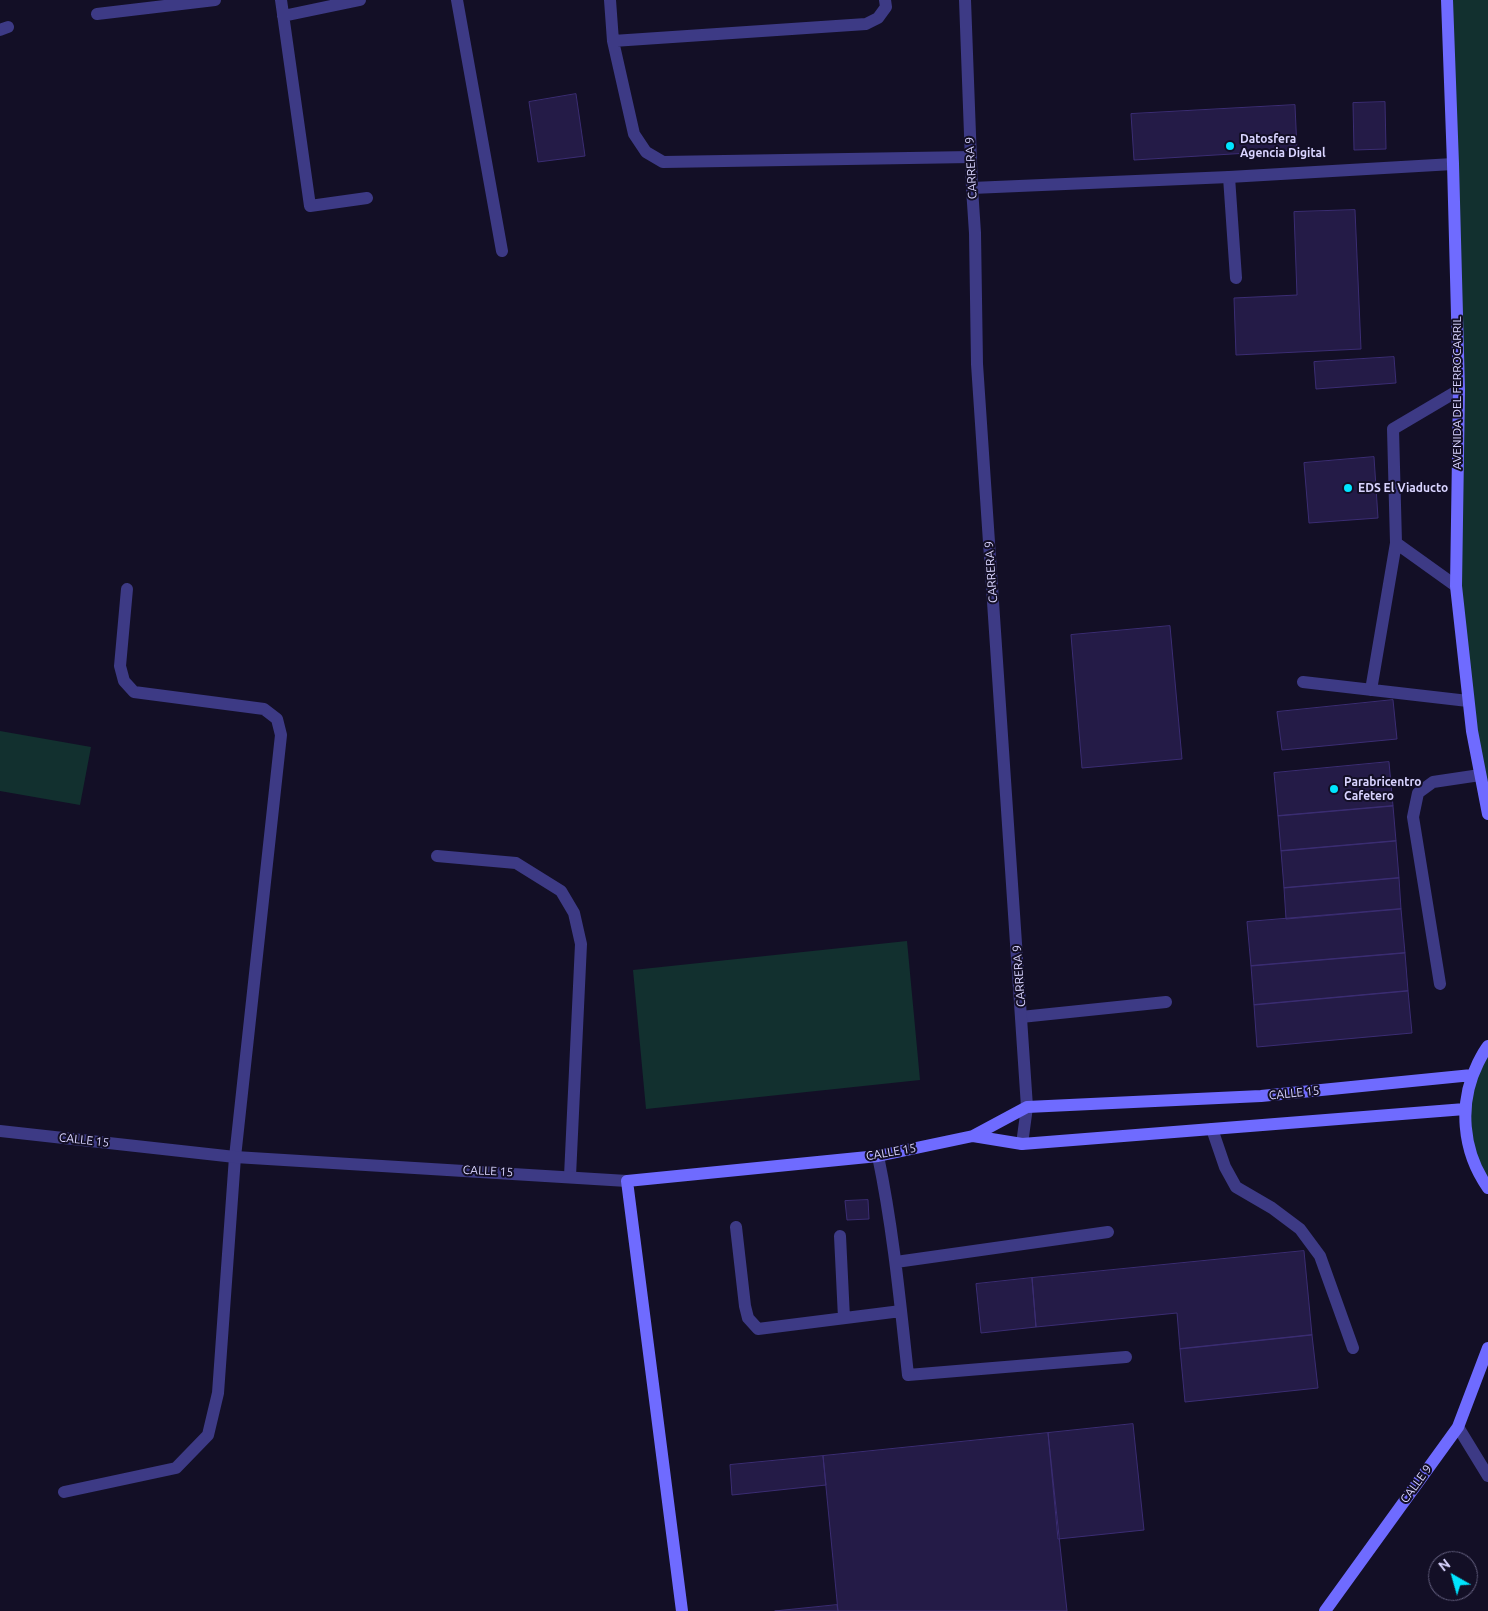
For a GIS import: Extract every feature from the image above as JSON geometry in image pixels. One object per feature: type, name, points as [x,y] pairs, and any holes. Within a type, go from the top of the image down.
[{"type":"main road","name":"AVENIDA DEL FERROCARRIL","points":[[1446,0],[1453,164],[1459,390],[1456,586],[1472,731],[1488,814]]},
{"type":"main road","points":[[1488,1046],[1472,1075],[1465,1109],[1467,1142],[1478,1174],[1488,1188]]},
{"type":"main road","name":"CALLE 15","points":[[628,1181],[878,1156],[973,1136],[1027,1107],[1261,1096],[1472,1075]]},
{"type":"main road","name":"CALLE 15","points":[[973,1136],[1022,1144],[1465,1109]]},
{"type":"main road","points":[[628,1181],[682,1611]]},
{"type":"main road","name":"CALLE 9","points":[[1325,1611],[1458,1426],[1488,1348]]},
{"type":"street","points":[[97,14],[215,0]]},
{"type":"street","points":[[281,0],[310,206],[367,198]]},
{"type":"street","points":[[283,16],[360,0]]},
{"type":"street","points":[[457,0],[502,251]]},
{"type":"street","points":[[610,0],[613,41],[634,134],[646,152],[663,162],[970,157]]},
{"type":"street","points":[[613,41],[866,24],[878,18],[886,7],[885,0]]},
{"type":"street","name":"CARRERA 9","points":[[965,0],[970,157],[976,233],[977,364],[1027,1107],[1022,1144]]},
{"type":"street","points":[[972,188],[1229,177],[1453,164]]},
{"type":"street","points":[[1229,177],[1236,278]]},
{"type":"street","points":[[1372,690],[1396,543],[1392,428],[1459,390]]},
{"type":"street","points":[[1396,543],[1456,586]]},
{"type":"street","points":[[64,1492],[176,1468],[208,1435],[218,1393],[235,1157],[281,735],[277,719],[264,709],[134,692],[124,681],[120,666],[127,589]]},
{"type":"street","points":[[1303,682],[1468,701]]},
{"type":"street","points":[[1440,984],[1414,817],[1418,793],[1433,782],[1480,775]]},
{"type":"street","points":[[437,856],[516,863],[561,891],[574,913],[581,944],[570,1176]]},
{"type":"street","points":[[1021,1017],[1166,1002]]},
{"type":"street","points":[[1212,1129],[1225,1167],[1236,1186],[1272,1208],[1300,1229],[1320,1256],[1353,1348]]},
{"type":"street","name":"CALLE 15","points":[[0,1130],[235,1157],[628,1181]]},
{"type":"street","points":[[878,1156],[887,1198],[896,1262],[908,1375],[1126,1357]]},
{"type":"street","points":[[736,1227],[745,1306],[748,1318],[758,1329],[901,1311]]},
{"type":"street","points":[[896,1262],[1108,1232]]},
{"type":"street","points":[[840,1236],[844,1318]]},
{"type":"street","points":[[1458,1426],[1488,1476]]},
{"type":"green space","points":[[1447,0],[1488,0],[1488,814],[1456,586],[1459,390]]},
{"type":"green space","points":[[0,731],[91,747],[80,805],[0,791]]},
{"type":"green space","points":[[907,941],[920,1080],[646,1109],[633,970]]},
{"type":"green space","points":[[1488,1046],[1488,1188],[1478,1174],[1465,1109]]},
{"type":"building","points":[[576,94],[585,156],[538,162],[529,102]]},
{"type":"building","points":[[1385,102],[1386,149],[1354,150],[1353,103]]},
{"type":"building","points":[[1295,105],[1297,150],[1134,160],[1131,114]]},
{"type":"building","points":[[1355,210],[1361,349],[1236,355],[1234,298],[1297,295],[1294,212]]},
{"type":"building","points":[[1394,357],[1396,383],[1316,389],[1314,362]]},
{"type":"building","points":[[1374,457],[1378,518],[1309,523],[1304,463]]},
{"type":"building","points":[[1170,626],[1182,759],[1082,768],[1071,635]]},
{"type":"building","points":[[1393,700],[1397,739],[1282,750],[1277,712]]},
{"type":"building","name":"Parabricentro Cafetero","points":[[1389,762],[1393,806],[1278,816],[1274,773]]},
{"type":"building","points":[[1393,806],[1396,841],[1281,851],[1278,816]]},
{"type":"building","points":[[1396,841],[1399,878],[1284,888],[1281,851]]},
{"type":"building","points":[[1399,878],[1401,909],[1286,919],[1284,888]]},
{"type":"building","points":[[1401,909],[1405,953],[1251,966],[1247,922]]},
{"type":"building","points":[[1405,953],[1408,991],[1254,1005],[1251,966]]},
{"type":"building","points":[[1408,991],[1412,1033],[1257,1047],[1254,1005]]},
{"type":"building","points":[[868,1200],[869,1219],[847,1220],[845,1201]]},
{"type":"building","points":[[1304,1251],[1312,1335],[1180,1349],[1177,1313],[1036,1327],[1032,1278]]},
{"type":"building","points":[[1032,1278],[1036,1327],[981,1333],[976,1284]]},
{"type":"building","points":[[1312,1335],[1318,1388],[1185,1402],[1180,1349]]},
{"type":"building","points":[[1133,1424],[1144,1530],[1058,1539],[1048,1433]]},
{"type":"building","points":[[1048,1433],[1067,1611],[838,1611],[823,1456]]},
{"type":"building","points":[[823,1456],[826,1485],[732,1495],[730,1465]]},
{"type":"building","points":[[837,1605],[838,1611],[775,1611]]},
{"type":"place","name":"Datosfera Agencia Digital","points":[[1230,146]]},
{"type":"place","name":"EDS El Viaducto","points":[[1348,488]]},
{"type":"place","name":"Parabricentro Cafetero","points":[[1334,789]]}]
